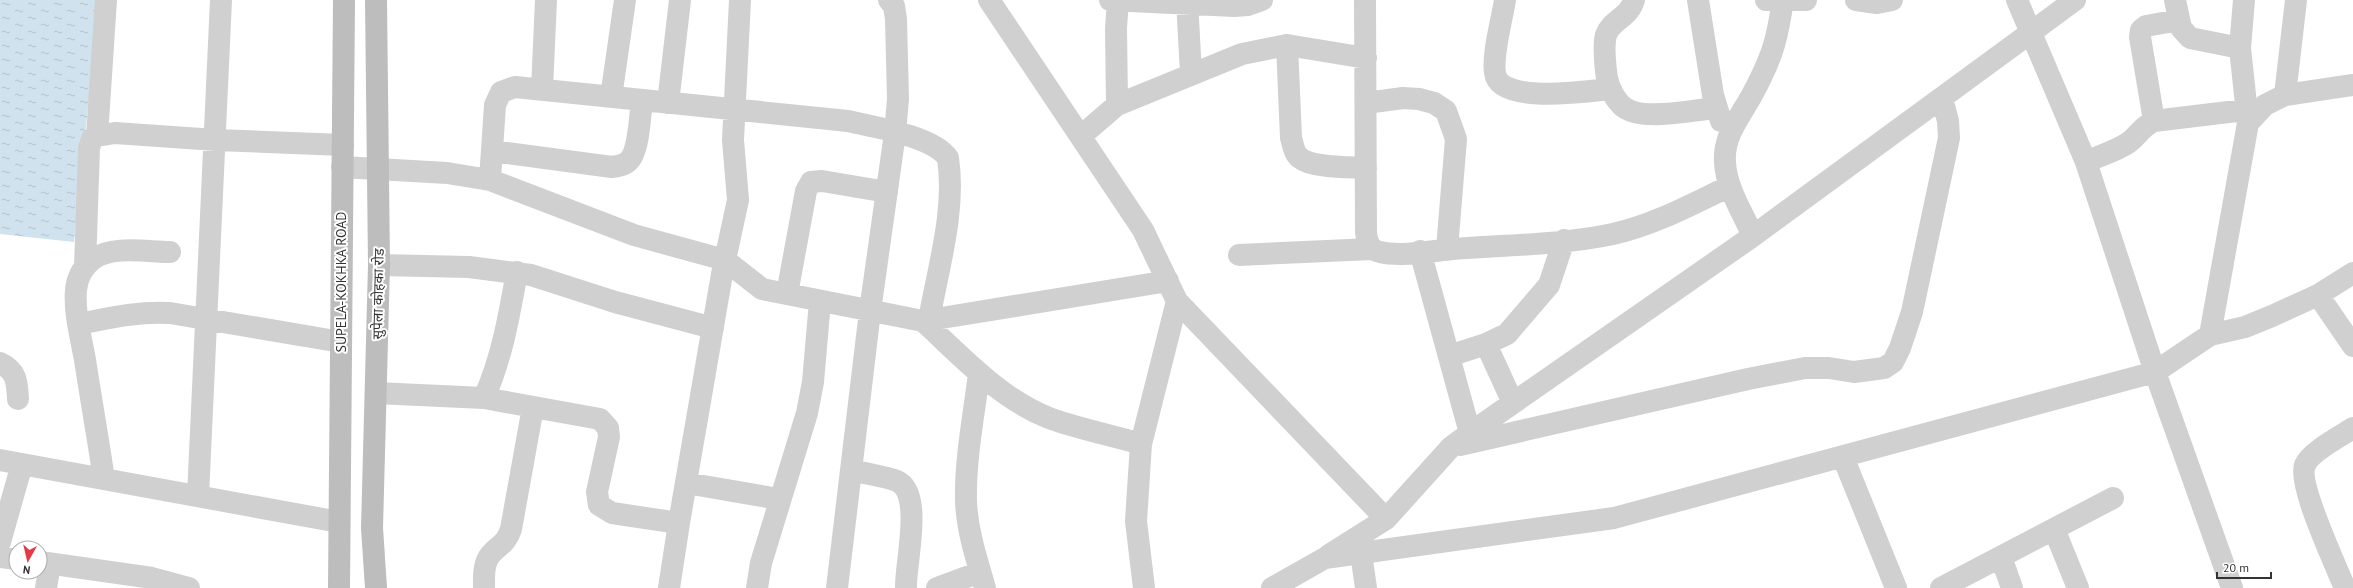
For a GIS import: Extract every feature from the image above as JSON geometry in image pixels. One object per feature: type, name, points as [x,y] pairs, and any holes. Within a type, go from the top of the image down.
[{"type":"street","points":[[97,136],[106,0]]},
{"type":"street","points":[[198,496],[216,140],[221,0]]},
{"type":"street","name":"SUPELA-KOKHKA ROAD","points":[[340,588],[344,0]]},
{"type":"street","name":"सुपेला कोहका रोड","points":[[376,0],[379,265],[372,528],[376,588]]},
{"type":"street","points":[[542,89],[546,0]]},
{"type":"street","points":[[610,97],[625,0]]},
{"type":"street","points":[[668,103],[680,0]]},
{"type":"street","points":[[669,588],[725,260],[738,200],[734,140],[740,0]]},
{"type":"street","points":[[837,588],[870,310],[895,133],[898,99],[896,19],[894,6],[889,0]]},
{"type":"street","points":[[989,0],[1143,230],[1178,301],[1386,518]]},
{"type":"street","points":[[1117,105],[1116,0],[1187,2],[1234,6],[1248,5],[1262,0]]},
{"type":"street","points":[[1365,0],[1366,232],[1368,242],[1372,249]]},
{"type":"street","points":[[1505,0],[1495,61],[1495,74],[1501,83],[1512,90],[1532,94],[1558,94],[1610,89]]},
{"type":"street","points":[[1634,0],[1627,15],[1609,28],[1606,35],[1605,62],[1610,89],[1620,103],[1630,111],[1647,113],[1716,108]]},
{"type":"street","points":[[1698,0],[1706,58],[1716,108],[1727,143]]},
{"type":"street","points":[[1753,236],[1730,186],[1725,161],[1727,143],[1735,122],[1752,96],[1771,54],[1779,30],[1777,0],[1806,0]]},
{"type":"street","points":[[1856,0],[1876,3],[1892,0]]},
{"type":"street","points":[[2017,0],[2086,162],[2155,372],[2232,588]]},
{"type":"street","points":[[1272,588],[1325,558],[1386,518],[1451,447],[1753,236],[2075,0]]},
{"type":"street","points":[[2210,335],[2247,116],[2240,48],[2244,0]]},
{"type":"street","points":[[2285,95],[2296,0]]},
{"type":"street","points":[[1187,2],[1191,74]]},
{"type":"street","points":[[2154,121],[2140,37],[2141,30],[2177,10],[2181,28],[2190,38],[2240,48]]},
{"type":"street","points":[[1081,136],[1117,105],[1242,54],[1268,47],[1287,45],[1366,58]]},
{"type":"street","points":[[1287,45],[1291,138],[1295,152],[1300,158],[1319,164],[1366,168]]},
{"type":"street","points":[[2086,162],[2122,146],[2135,137],[2142,127],[2154,121],[2247,116],[2264,105],[2285,95],[2353,85]]},
{"type":"street","points":[[490,180],[495,105],[501,92],[514,87],[735,111],[848,121],[895,133],[937,147],[948,158],[950,184],[946,228],[926,320]]},
{"type":"street","points":[[1366,103],[1403,98],[1419,99],[1434,103],[1446,111],[1456,139],[1447,250]]},
{"type":"street","points":[[1451,447],[1748,379],[1805,368],[1829,368],[1854,372],[1884,368],[1893,362],[1900,348],[1915,298],[1949,138],[1948,121],[1942,98]]},
{"type":"street","points":[[492,151],[612,167],[627,163],[634,153],[642,100]]},
{"type":"street","points":[[85,267],[89,148],[92,139],[97,136],[115,133],[216,140],[343,145]]},
{"type":"street","points":[[342,167],[447,173],[490,180],[634,235],[725,260],[762,289],[926,320],[1168,280]]},
{"type":"street","points":[[787,294],[806,191],[811,182],[822,181],[887,192]]},
{"type":"street","points":[[1239,255],[1372,249],[1386,252],[1420,252],[1564,240],[1613,234],[1662,219],[1730,186]]},
{"type":"street","points":[[1449,356],[1486,344],[1507,334],[1548,284],[1564,240]]},
{"type":"street","points":[[104,479],[79,324],[76,290],[79,278],[85,267],[94,258],[113,252],[170,252]]},
{"type":"street","points":[[1420,252],[1470,433]]},
{"type":"street","points":[[379,265],[469,267],[517,272],[713,328]]},
{"type":"street","points":[[484,398],[495,374],[504,340],[517,272]]},
{"type":"street","points":[[1325,558],[1614,518],[2155,372],[2210,335],[2245,327],[2318,295],[2353,274]]},
{"type":"street","points":[[2318,295],[2353,346]]},
{"type":"street","points":[[757,588],[760,563],[807,413],[813,382],[820,300]]},
{"type":"street","points":[[1144,588],[1136,521],[1141,444],[1178,301]]},
{"type":"street","points":[[79,324],[150,312],[207,319],[341,342]]},
{"type":"street","points":[[926,320],[979,373],[1012,397],[1049,417],[1141,444]]},
{"type":"street","points":[[1486,344],[1513,403]]},
{"type":"street","points":[[0,363],[14,373],[17,380],[18,399]]},
{"type":"street","points":[[937,588],[983,580],[972,541],[966,502],[968,455],[979,373]]},
{"type":"street","points":[[376,392],[484,398],[600,419],[604,422],[609,437],[597,500],[605,510],[679,523]]},
{"type":"street","points":[[484,588],[485,566],[488,558],[503,545],[511,529],[532,407]]},
{"type":"street","points":[[2345,588],[2308,495],[2303,472],[2305,464],[2312,455],[2353,428]]},
{"type":"street","points":[[1843,457],[1896,588]]},
{"type":"street","points":[[0,460],[340,522]]},
{"type":"street","points":[[0,542],[22,464]]},
{"type":"street","points":[[852,470],[897,481],[904,486],[910,495],[912,526],[906,588]]},
{"type":"street","points":[[686,484],[779,499]]},
{"type":"street","points":[[1941,588],[2113,498]]},
{"type":"street","points":[[2054,530],[2078,588]]},
{"type":"street","points":[[1361,553],[1366,588]]},
{"type":"street","points":[[2001,557],[2012,588]]},
{"type":"street","points":[[48,564],[150,583],[189,588]]},
{"type":"water","points":[[0,0],[99,0],[74,242],[0,234]]}]
